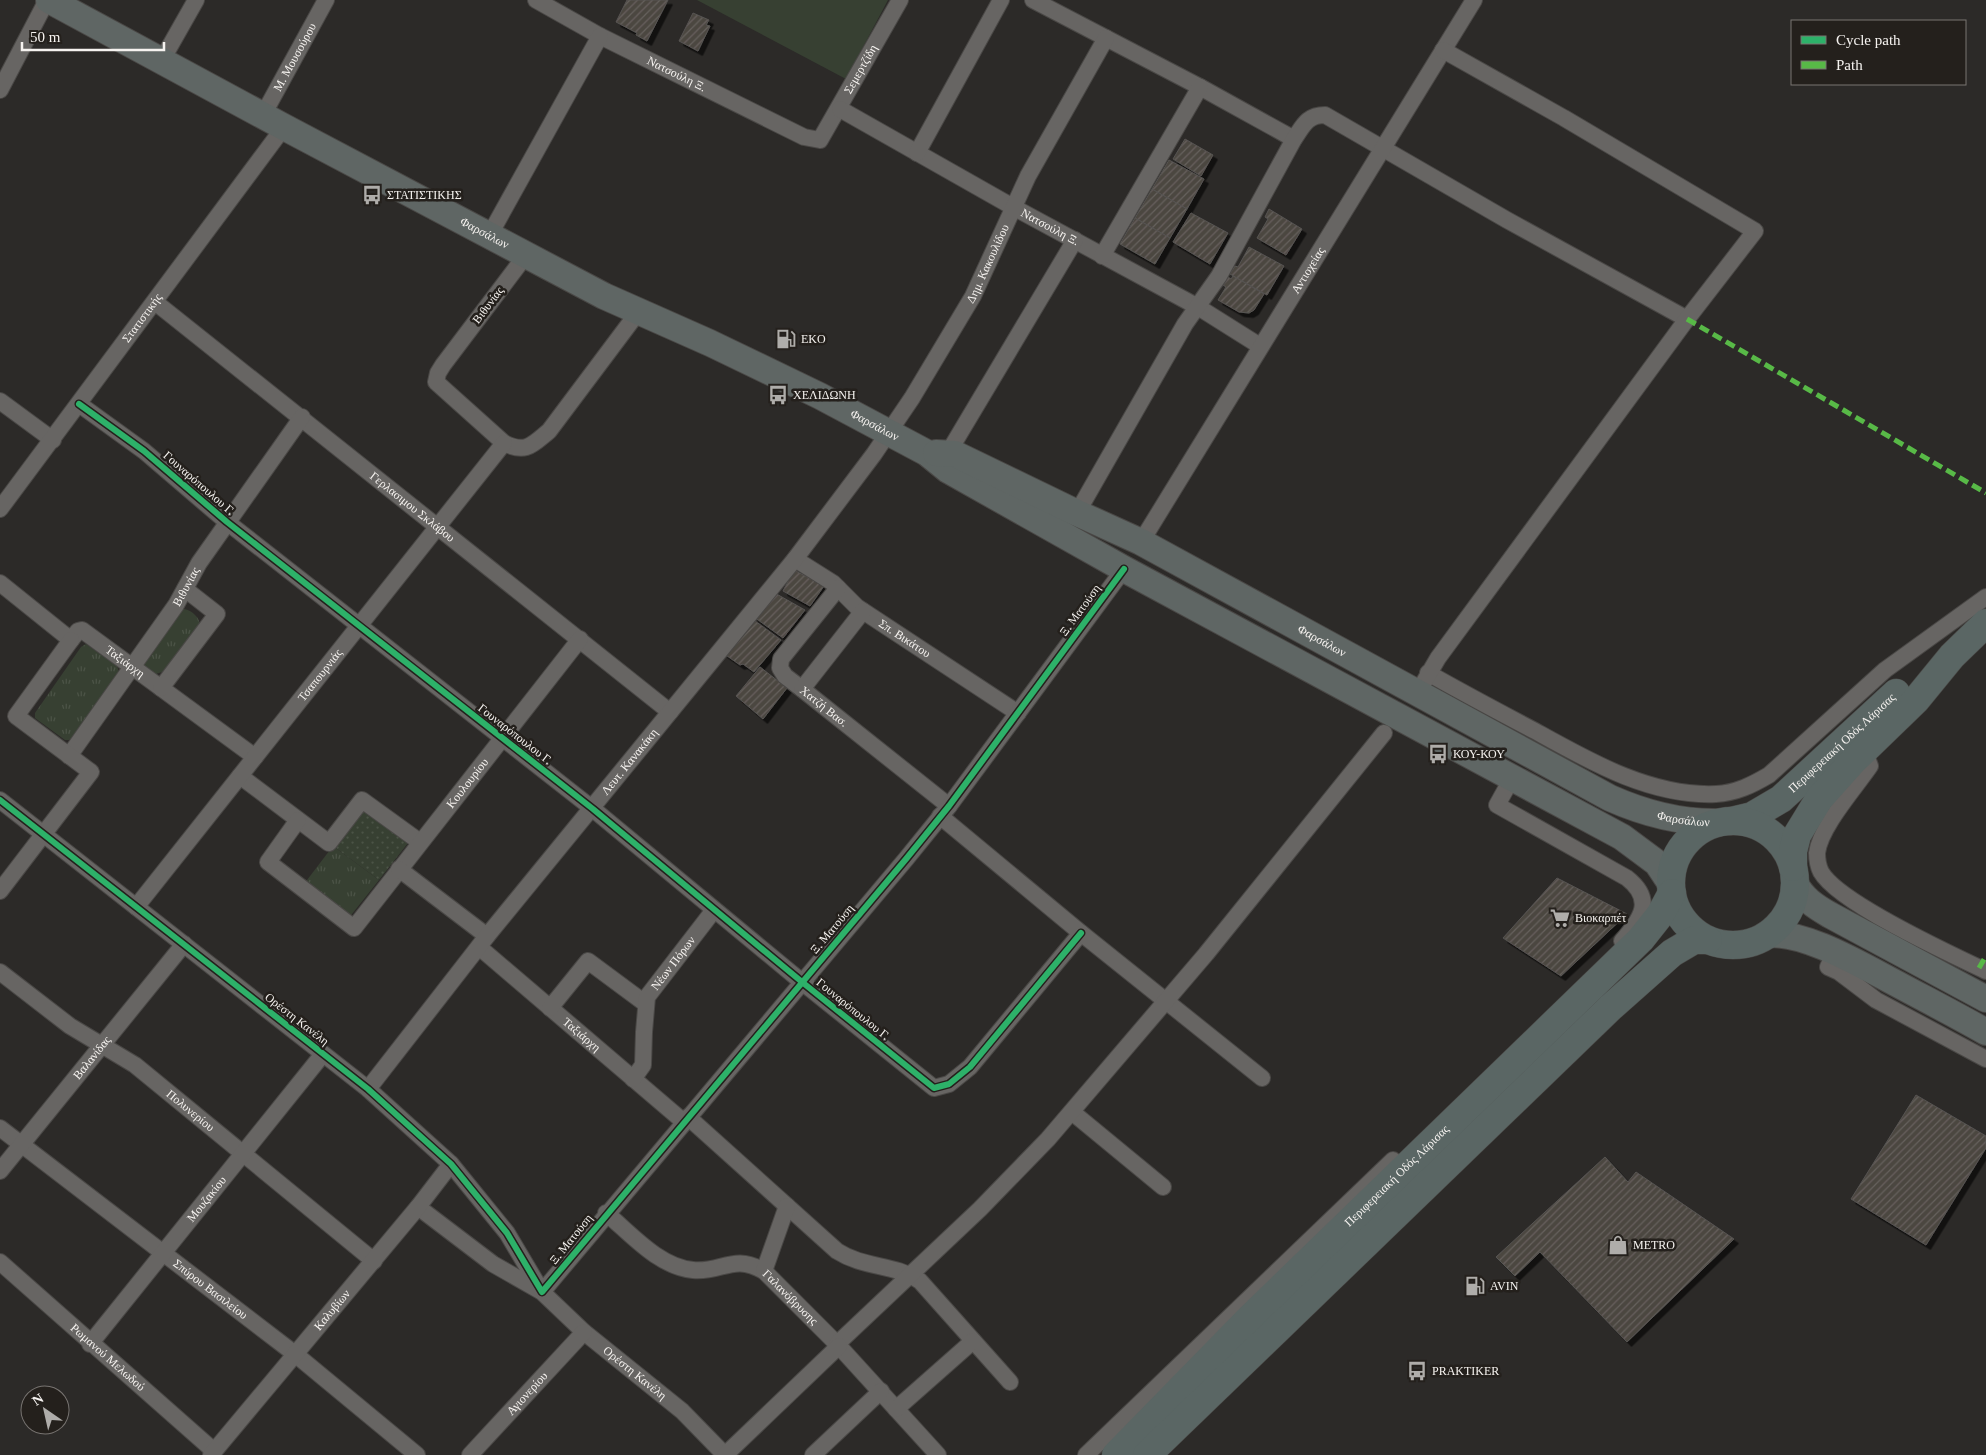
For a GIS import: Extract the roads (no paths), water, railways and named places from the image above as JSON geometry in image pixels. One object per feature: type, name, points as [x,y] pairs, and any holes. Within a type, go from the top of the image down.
[{"type":"highway","name":"Περιφερειακή Οδός Λάρισας","points":[[1794,875],[1793,852],[1797,835],[1831,785],[1867,758],[1952,656],[1986,623]]},
{"type":"highway","name":"Περιφερειακή Οδός Λάρισας","points":[[1724,822],[1752,816],[1781,799],[1906,684],[1921,673],[1952,656]]},
{"type":"highway","points":[[1147,1455],[1662,960],[1694,940],[1708,940],[1728,945],[1748,943],[1775,929],[1792,903],[1794,875],[1782,845],[1770,833],[1754,824],[1724,822],[1694,835],[1682,848],[1674,865],[1671,888],[1681,918],[1693,931],[1708,940]]},
{"type":"highway","name":"Περιφερειακή Οδός Λάρισας","points":[[1116,1455],[1251,1317],[1600,971],[1652,927],[1671,888]]},
{"type":"main road","name":"Φαρσάλων","points":[[48,0],[604,296],[820,396],[889,432],[937,453],[955,454],[1076,513],[1141,542],[1422,684],[1610,798],[1634,809],[1679,821],[1697,823],[1724,822]]},
{"type":"main road","name":"Φαρσάλων","points":[[937,453],[948,470],[1124,569],[1634,845],[1657,863],[1671,888]]},
{"type":"main road","points":[[1794,875],[1799,891],[1830,916],[1986,999]]},
{"type":"main road","points":[[1766,935],[1789,936],[1831,960],[1986,1032]]},
{"type":"street","points":[[0,90],[48,0]]},
{"type":"street","points":[[162,60],[196,0]]},
{"type":"street","name":"Μ. Μουσούρου","points":[[274,121],[326,0]]},
{"type":"street","name":"Νατσούλη Ξ.","points":[[536,0],[600,36],[804,137],[820,140]]},
{"type":"street","name":"Σεμερτζίδη","points":[[820,140],[900,0]]},
{"type":"street","points":[[917,153],[1002,0]]},
{"type":"street","points":[[1033,0],[1200,87],[1294,139]]},
{"type":"street","name":"Αντιοχείας","points":[[1141,542],[1474,0]]},
{"type":"street","points":[[489,236],[600,36]]},
{"type":"street","name":"Δημ. Κακουλίδου","points":[[889,432],[973,296],[1034,164],[1106,38]]},
{"type":"street","points":[[1443,50],[1564,118],[1755,230],[1687,319],[1422,684],[1553,741],[1620,773],[1662,788],[1698,794],[1717,794],[1735,791],[1752,785],[1768,775],[1886,670],[1986,597]]},
{"type":"street","points":[[1102,256],[1200,87]]},
{"type":"street","name":"Νατσούλη Ξ.","points":[[840,108],[1013,207],[1198,307],[1260,346]]},
{"type":"street","points":[[1076,513],[1185,324],[1219,276],[1294,139],[1308,119],[1316,115],[1325,116],[1384,148],[1507,220],[1687,319]]},
{"type":"street","name":"Στατιστικής","points":[[0,509],[155,302],[274,121]]},
{"type":"street","points":[[937,453],[1075,240]]},
{"type":"street","name":"Βιθυνίας","points":[[504,443],[436,382],[438,373],[526,255]]},
{"type":"street","name":"Γερλασιμου Σκλάβου","points":[[155,302],[670,712]]},
{"type":"street","points":[[504,443],[515,448],[532,446],[549,431],[639,311]]},
{"type":"street","points":[[0,401],[53,440]]},
{"type":"street","name":"Γουναρόπουλου Γ.","points":[[78,404],[144,451],[227,522],[593,809],[714,910],[934,1088],[949,1084],[970,1067],[1080,933]]},
{"type":"street","name":"Βιθυνίας","points":[[69,756],[176,605],[199,563],[227,522],[302,418]]},
{"type":"street","name":"Λευτ. Κανακάκη","points":[[368,1089],[483,942],[795,559],[848,490],[889,432]]},
{"type":"street","name":"Τσαπουρνιάς","points":[[136,907],[436,526],[504,443]]},
{"type":"street","name":"Σπ. Βικάτου","points":[[795,559],[833,583],[864,611],[1018,713]]},
{"type":"street","name":"Ξ. Ματούση","points":[[542,1292],[606,1213],[882,889],[945,811],[1124,569]]},
{"type":"street","points":[[0,584],[71,640],[16,716],[91,772],[0,890]]},
{"type":"street","name":"Χατζή Βασ.","points":[[838,588],[781,659],[780,668],[782,672],[945,811],[1080,933],[1262,1078]]},
{"type":"street","points":[[161,688],[217,614],[185,589]]},
{"type":"street","points":[[802,689],[864,611]]},
{"type":"street","name":"Ταξιάρχη","points":[[71,640],[78,631],[82,630],[255,756]]},
{"type":"street","name":"Κουλουρίου","points":[[298,820],[268,862],[354,928],[580,640]]},
{"type":"street","points":[[725,1455],[994,1196],[1072,1112],[1218,939],[1384,733]]},
{"type":"street","points":[[1867,758],[1823,834],[1817,854],[1821,872],[1834,886],[1859,904],[1911,934],[1986,971]]},
{"type":"street","points":[[240,776],[329,843],[362,800],[420,842]]},
{"type":"street","points":[[1086,1455],[1600,971],[1632,929],[1644,906],[1641,893],[1626,878],[1497,805],[1512,778]]},
{"type":"street","name":"Ορέστη Κανέλη","points":[[0,800],[368,1089],[451,1164],[507,1233],[542,1292]]},
{"type":"street","name":"Ταξιάρχη","points":[[399,869],[483,942],[550,1008],[633,1079],[686,1119],[787,1206],[825,1242],[848,1259],[902,1271],[910,1275]]},
{"type":"street","name":"Νέων Πόρων","points":[[633,1079],[643,1065],[646,1004],[650,992],[714,910]]},
{"type":"street","name":"Βαλανίδας","points":[[0,1171],[184,944]]},
{"type":"street","points":[[1831,960],[1839,972],[1876,1000],[1986,1059]]},
{"type":"street","points":[[550,1008],[588,961],[646,1004]]},
{"type":"street","name":"Πολυνερίου","points":[[0,972],[70,1026],[134,1065],[374,1260]]},
{"type":"street","name":"Μουζακίου","points":[[90,1344],[323,1054]]},
{"type":"street","points":[[1072,1112],[1163,1187]]},
{"type":"street","name":"Σπύρου Βασιλείου","points":[[0,1128],[162,1254],[295,1354],[408,1452]]},
{"type":"street","name":"Καλυβίων","points":[[213,1453],[418,1207],[451,1164]]},
{"type":"street","points":[[764,1272],[787,1206]]},
{"type":"street","name":"Ορέστη Κανέλη","points":[[418,1207],[492,1264],[542,1292],[584,1332],[682,1411],[725,1455]]},
{"type":"street","name":"Γαλανόβρυσης","points":[[606,1213],[650,1250],[676,1266],[692,1270],[702,1270],[740,1263],[750,1264],[764,1272],[838,1345],[938,1455]]},
{"type":"street","name":"Ρωμανού Μελωδού","points":[[0,1262],[213,1453]]},
{"type":"street","points":[[910,1275],[920,1281],[1010,1382]]},
{"type":"street","name":"Αγιονερίου","points":[[470,1455],[584,1332]]},
{"type":"street","points":[[896,1409],[973,1341]]},
{"type":"street","points":[[813,1455],[881,1392]]},
{"type":"place","name":"ΣΤΑΤΙΣΤΙΚΗΣ","points":[[372,195]]},
{"type":"place","name":"EKO","points":[[786,339]]},
{"type":"place","name":"ΧΕΛΙΔΩΝΗ","points":[[778,395]]},
{"type":"place","name":"ΚΟΥ-ΚΟΥ","points":[[1438,754]]},
{"type":"place","name":"Βιοκαρπέτ","points":[[1560,918]]},
{"type":"place","name":"METRO","points":[[1618,1245]]},
{"type":"place","name":"AVIN","points":[[1475,1286]]},
{"type":"place","name":"PRAKTIKER","points":[[1417,1371]]}]
